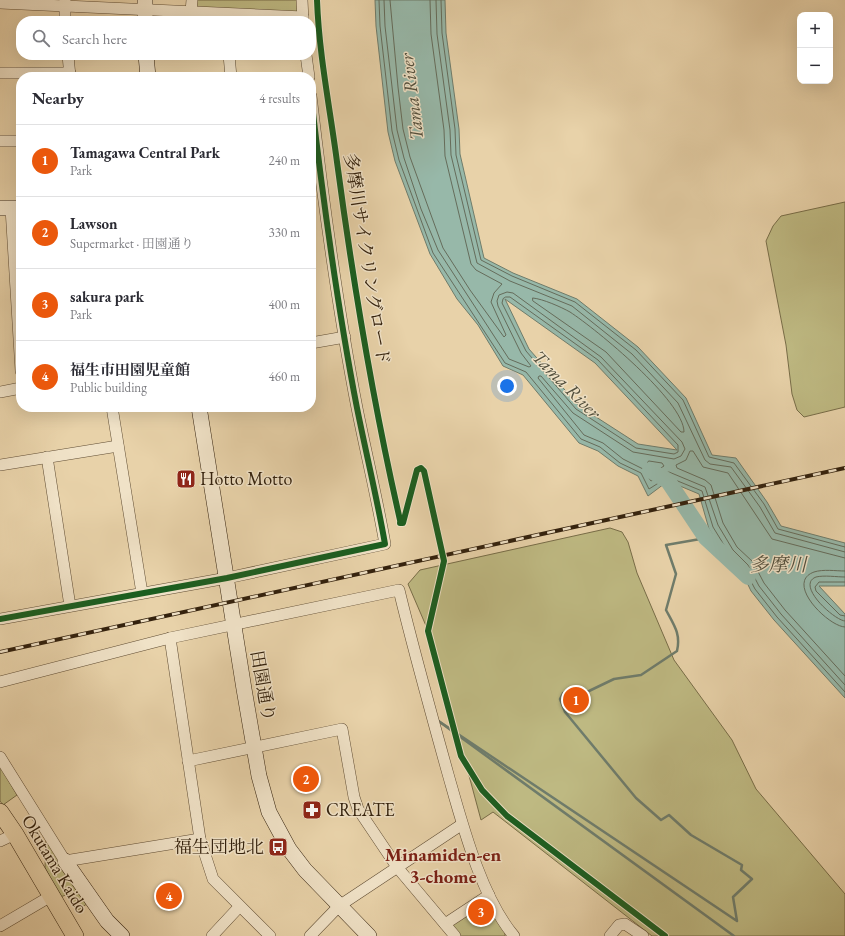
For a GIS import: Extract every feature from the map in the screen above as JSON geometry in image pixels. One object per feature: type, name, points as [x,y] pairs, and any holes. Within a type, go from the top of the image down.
[{"type":"main road","name":"Okutama Kaido","points":[[0,812],[15,834],[74,936]]},
{"type":"street","points":[[191,12],[192,0]]},
{"type":"street","points":[[302,0],[303,16]]},
{"type":"street","points":[[0,3],[64,3],[145,10],[191,12],[218,16]]},
{"type":"street","points":[[64,3],[65,16]]},
{"type":"street","points":[[68,60],[70,72]]},
{"type":"street","points":[[146,60],[148,72]]},
{"type":"street","points":[[229,60],[231,72]]},
{"type":"street","points":[[307,60],[308,72]]},
{"type":"street","points":[[0,73],[16,73]]},
{"type":"street","points":[[0,141],[16,141]]},
{"type":"street","points":[[0,619],[226,578],[385,544],[357,408],[316,177]]},
{"type":"street","points":[[11,208],[16,290]]},
{"type":"street","points":[[316,342],[345,337]]},
{"type":"street","points":[[0,392],[16,389]]},
{"type":"street","points":[[113,412],[142,593]]},
{"type":"street","name":"田園通り","points":[[200,412],[261,783],[269,812],[277,830],[301,865],[338,906],[369,936]]},
{"type":"street","points":[[0,465],[118,446]]},
{"type":"street","points":[[47,457],[70,606]]},
{"type":"street","points":[[0,682],[170,638],[399,590],[418,669],[461,825],[489,896],[512,935]]},
{"type":"street","points":[[170,638],[200,839],[213,879],[239,907],[270,936]]},
{"type":"street","points":[[188,761],[342,729],[354,797],[358,809],[397,867],[455,936]]},
{"type":"street","points":[[0,758],[65,861],[107,922],[122,936]]},
{"type":"street","points":[[310,936],[338,906],[461,825]]},
{"type":"street","points":[[0,841],[15,834]]},
{"type":"street","points":[[65,861],[200,839]]},
{"type":"street","points":[[0,926],[51,896]]},
{"type":"street","points":[[445,924],[489,896]]},
{"type":"street","points":[[212,936],[239,907]]},
{"type":"street","points":[[610,936],[619,925],[625,924],[643,936]]},
{"type":"shaded area","points":[[196,0],[301,0],[301,13],[195,10]]},
{"type":"shaded area","points":[[845,202],[845,407],[804,417],[797,410],[792,394],[786,345],[766,241],[773,226],[781,216]]},
{"type":"shaded area","points":[[610,528],[622,532],[628,542],[637,573],[674,660],[732,740],[756,789],[845,894],[845,936],[652,936],[493,812],[481,820],[433,642],[408,584],[420,570]]},
{"type":"shaded area","points":[[0,766],[17,795],[3,805],[0,801]]},
{"type":"shaded area","points":[[46,839],[88,903],[77,911],[66,895],[60,897],[45,868]]},
{"type":"shaded area","points":[[485,900],[505,929],[505,936],[457,936],[451,923]]},
{"type":"water","name":"多摩川","points":[[375,0],[445,0],[446,33],[459,129],[460,154],[484,258],[513,273],[577,299],[638,347],[686,398],[712,455],[736,458],[767,502],[781,526],[845,543],[845,586],[819,586],[845,614],[845,698],[774,620],[751,591],[741,570],[726,556],[709,529],[699,494],[668,481],[648,496],[638,476],[618,466],[598,451],[579,443],[523,375],[503,366],[478,325],[457,299],[430,254],[395,161],[388,132],[376,26]],"holes":[[[505,299],[595,363],[677,450],[638,444],[579,406],[529,349]]]},
{"type":"waterway","name":"Tama River","points":[[650,470],[668,481],[706,538],[748,577]]},
{"type":"waterway","points":[[437,720],[737,921],[733,897],[752,879],[741,870],[742,865],[691,835],[669,815],[661,820],[636,798],[565,712],[560,699],[563,693],[589,691],[614,679],[641,675],[677,651],[677,635],[674,625],[666,610],[676,574],[666,545],[706,538]]},
{"type":"waterway","points":[[437,720],[734,936]]},
{"type":"railway","points":[[0,652],[845,468]]},
{"type":"cycle path","name":"多摩川サイクリングロード","points":[[317,0],[322,61],[357,297],[372,387],[400,520]]},
{"type":"cycle path","points":[[0,619],[227,578],[385,544],[357,408],[343,330],[316,135]]},
{"type":"cycle path","points":[[400,523],[403,523],[417,470],[421,468],[424,471],[444,561],[428,631],[461,756],[482,790],[507,816],[665,936]]},
{"type":"place","name":"Hotto Motto","points":[[186,479]]},
{"type":"place","name":"Tamagawa Central Park","points":[[576,700]]},
{"type":"place","name":"Lawson","points":[[306,779]]},
{"type":"place","name":"CREATE","points":[[312,810]]},
{"type":"place","name":"福生団地北","points":[[278,847]]},
{"type":"place","name":"福生市田園児童館","points":[[169,896]]},
{"type":"place","name":"sakura park","points":[[481,912]]},
{"type":"district","name":"Minamiden-en 3-chome","points":[[443,865]]}]
